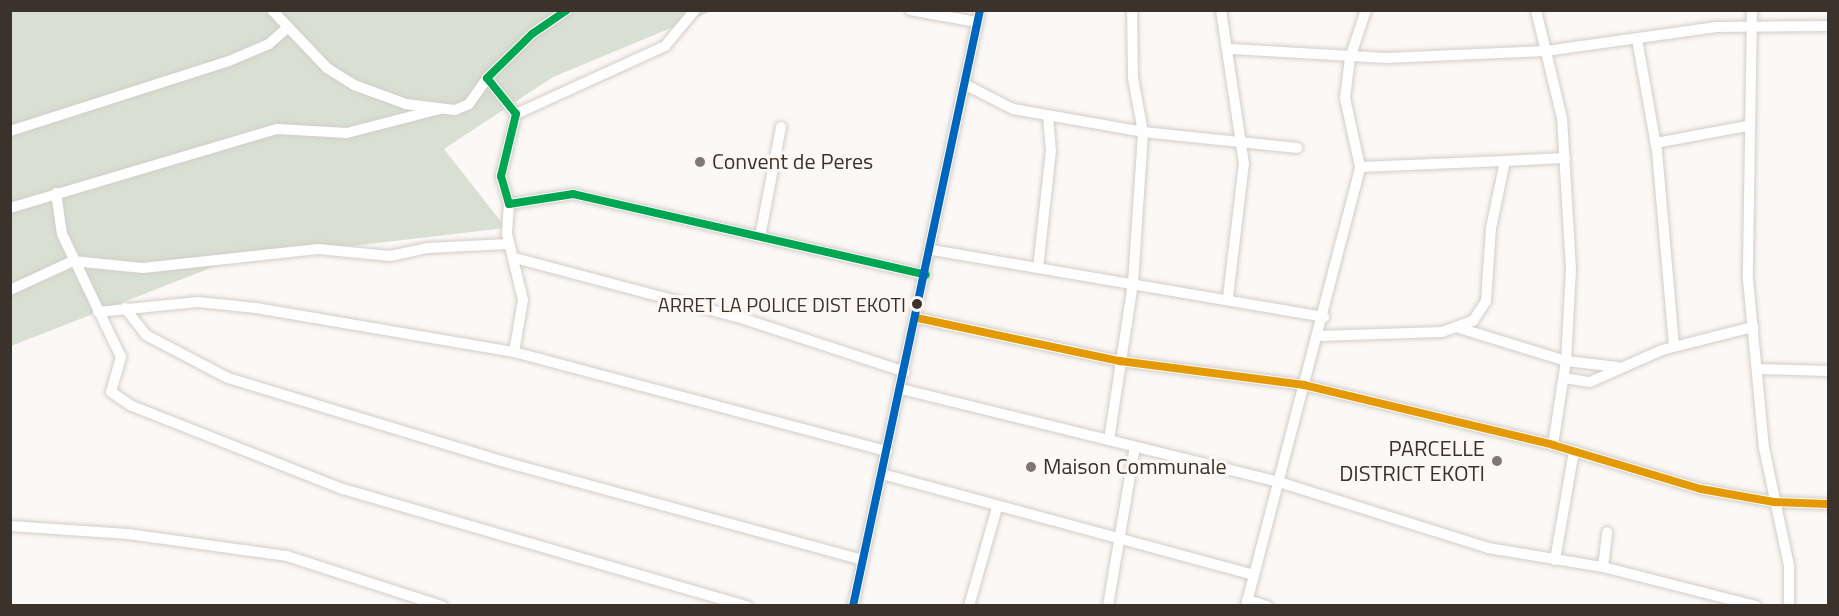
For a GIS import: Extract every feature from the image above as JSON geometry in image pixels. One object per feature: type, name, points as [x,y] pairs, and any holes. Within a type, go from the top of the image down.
[{"type":"street","points":[[272,10],[286,28],[327,68],[354,85],[439,109]]},
{"type":"street","points":[[10,208],[277,129],[347,133],[439,109],[469,104],[487,78],[532,34],[567,10]]},
{"type":"street","points":[[516,114],[665,46],[695,10]]},
{"type":"street","points":[[910,10],[977,22]]},
{"type":"street","points":[[853,606],[932,250],[980,10]]},
{"type":"street","points":[[1109,440],[1133,283],[1143,132],[1133,78],[1132,10]]},
{"type":"street","points":[[1221,10],[1231,49],[1237,141],[1244,180],[1228,298]]},
{"type":"street","points":[[1267,606],[1246,603],[1324,317],[1360,167],[1345,98],[1350,58],[1366,10]]},
{"type":"street","points":[[1536,10],[1557,84],[1565,158],[1571,269],[1566,361],[1553,445]]},
{"type":"street","points":[[1752,10],[1747,126],[1753,327],[1774,502],[1789,566],[1789,606]]},
{"type":"street","points":[[1231,49],[1350,58],[1546,51],[1716,27],[1828,26]]},
{"type":"street","points":[[10,131],[229,61],[269,44],[286,28]]},
{"type":"street","points":[[1637,39],[1656,143],[1674,346]]},
{"type":"street","points":[[487,78],[516,114]]},
{"type":"street","points":[[966,85],[998,104],[1048,115],[1143,132],[1297,148]]},
{"type":"street","points":[[514,352],[523,300],[515,258],[508,244],[509,204],[501,177],[516,114]]},
{"type":"street","points":[[1038,268],[1052,151],[1048,115]]},
{"type":"street","points":[[1656,143],[1747,126]]},
{"type":"street","points":[[760,237],[781,127]]},
{"type":"street","points":[[1360,167],[1565,158]]},
{"type":"street","points":[[1459,328],[1473,321],[1486,301],[1491,228],[1505,161]]},
{"type":"street","points":[[56,193],[73,261],[121,357],[111,393],[165,421],[427,516],[747,606]]},
{"type":"street","points":[[509,204],[573,194],[926,274]]},
{"type":"street","points":[[10,290],[73,261],[143,268],[318,249],[390,256],[428,248],[508,244]]},
{"type":"street","points":[[932,250],[1228,298],[1324,317]]},
{"type":"street","points":[[515,258],[744,319],[905,372]]},
{"type":"street","points":[[98,312],[198,302],[256,308],[514,352],[887,451]]},
{"type":"street","points":[[125,308],[146,335],[228,378],[501,461],[863,560]]},
{"type":"street","points":[[917,318],[1120,361],[1304,385],[1553,445],[1701,489],[1774,502],[1828,504]]},
{"type":"street","points":[[1564,378],[1590,382],[1617,367],[1674,346],[1753,327]]},
{"type":"street","points":[[1318,336],[1459,328],[1566,361],[1617,367]]},
{"type":"street","points":[[1759,369],[1828,371]]},
{"type":"street","points":[[901,389],[1278,482],[1488,548],[1603,567],[1756,606]]},
{"type":"street","points":[[1108,606],[1135,447]]},
{"type":"street","points":[[1555,560],[1574,451]]},
{"type":"street","points":[[882,474],[997,508],[1253,575]]},
{"type":"street","points":[[969,606],[997,508]]},
{"type":"street","points":[[10,526],[128,534],[275,554],[414,601],[442,606]]},
{"type":"street","points":[[1603,567],[1607,532]]},
{"type":"shaded area","points":[[11,11],[712,11],[553,77],[444,149],[506,228],[231,260],[11,346]]},
{"type":"transit line","points":[[567,10],[532,34],[487,78],[516,114],[501,176],[509,204],[573,194],[926,275]]},
{"type":"transit line","points":[[853,606],[980,10]]},
{"type":"transit line","points":[[917,318],[1120,361],[1304,385],[1553,445],[1701,489],[1774,502],[1828,504]]},
{"type":"place","name":"Convent de Peres","points":[[700,162]]},
{"type":"place","name":"ARRET LA POLICE DIST EKOTI","points":[[917,304]]},
{"type":"place","name":"PARCELLE DISTRICT EKOTI","points":[[1497,461]]},
{"type":"place","name":"Maison Communale","points":[[1031,467]]}]
